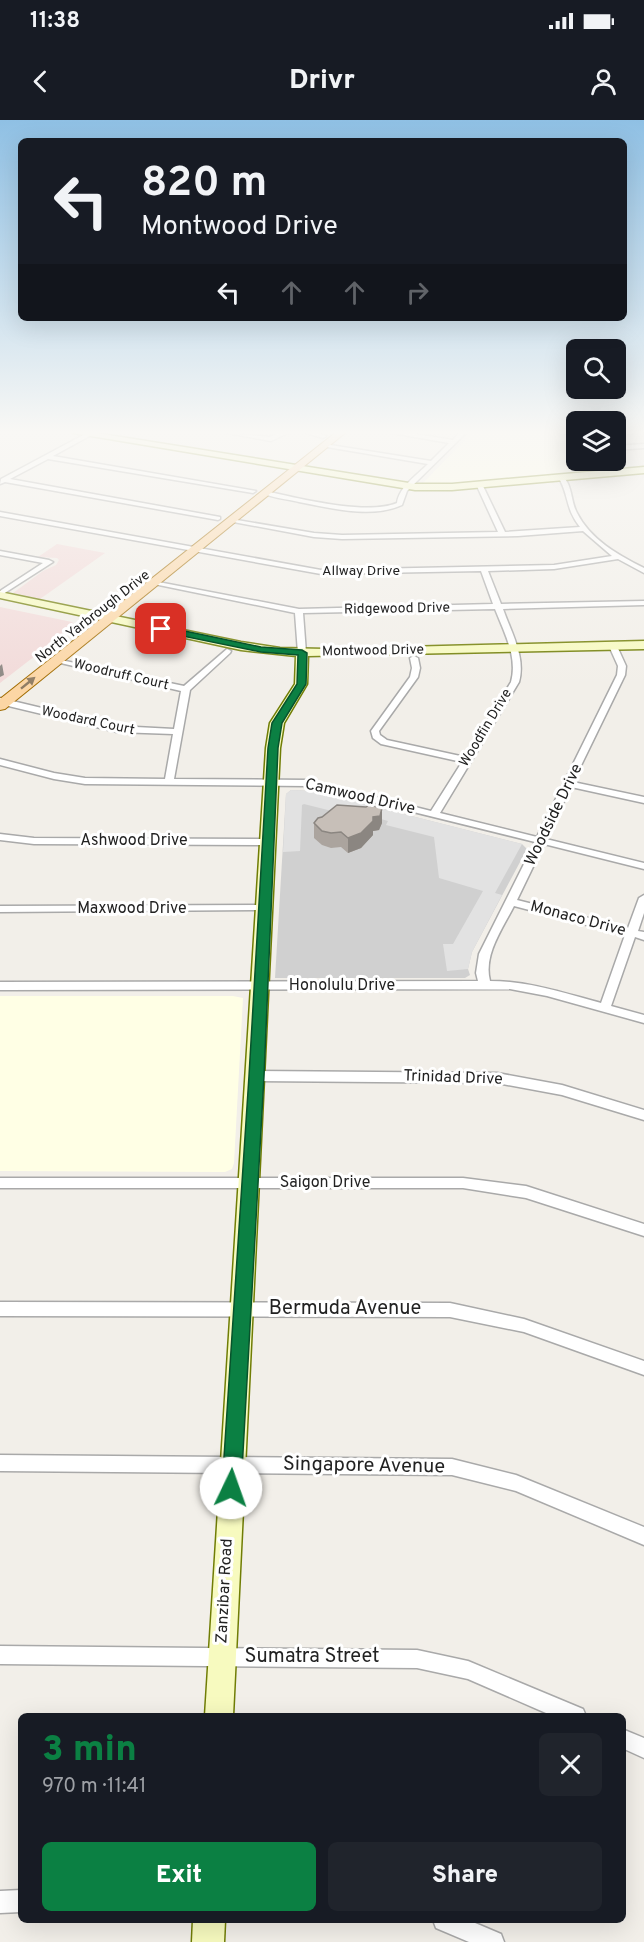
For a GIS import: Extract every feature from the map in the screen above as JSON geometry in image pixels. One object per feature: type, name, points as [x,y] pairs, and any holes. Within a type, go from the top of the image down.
[{"type":"main road","name":"North Yarbrough Drive","points":[[1,700],[56,661],[99,620],[153,583],[218,518]]},
{"type":"main road","name":"North Yarbrough Drive","points":[[1,700],[188,549],[235,518]]},
{"type":"street","name":"Allway Drive","points":[[22,518],[321,572],[565,567],[619,557]]},
{"type":"street","points":[[495,518],[502,534]]},
{"type":"street","points":[[578,518],[585,529],[619,557],[644,571]]},
{"type":"street","points":[[231,521],[333,537],[502,534],[585,529]]},
{"type":"street","points":[[0,553],[49,562],[0,595]]},
{"type":"street","name":"Woodfin Drive","points":[[434,814],[514,682],[518,671],[514,652],[484,569]]},
{"type":"street","name":"Ridgewood Drive","points":[[153,583],[299,611],[644,603]]},
{"type":"street","name":"Montwood Drive","points":[[0,595],[227,651],[261,657],[414,658],[514,652]]},
{"type":"street","name":"Montwood Drive","points":[[0,603],[302,657],[615,649],[644,645]]},
{"type":"street","name":"Zanzibar Road","points":[[219,1713],[271,783],[277,723],[301,684],[299,611]]},
{"type":"street","name":"Montwood Drive","points":[[615,649],[644,652]]},
{"type":"street","name":"Woodside Drive","points":[[485,985],[483,972],[485,954],[621,675],[622,666],[615,649]]},
{"type":"street","points":[[169,782],[186,690],[227,651]]},
{"type":"street","points":[[414,658],[416,668],[414,677],[375,731],[376,736],[384,742],[467,760]]},
{"type":"street","name":"Woodruff Court","points":[[56,661],[186,690]]},
{"type":"street","name":"Woodard Court","points":[[1,700],[117,729],[178,732]]},
{"type":"street","name":"Camwood Drive","points":[[0,762],[54,776],[85,781],[317,785],[644,866]]},
{"type":"street","points":[[569,784],[644,800]]},
{"type":"street","name":"Ashwood Drive","points":[[0,837],[66,841],[269,842]]},
{"type":"street","points":[[605,1007],[644,898]]},
{"type":"street","name":"Monaco Drive","points":[[512,902],[644,936]]},
{"type":"street","name":"Maxwood Drive","points":[[0,909],[265,908]]},
{"type":"street","name":"Honolulu Drive","points":[[0,986],[485,985],[528,988],[644,1019]]},
{"type":"street","name":"Trinidad Drive","points":[[256,1076],[497,1078],[562,1090],[644,1115]]},
{"type":"street","name":"Saigon Drive","points":[[0,1183],[463,1183],[495,1186],[549,1198],[644,1230]]},
{"type":"street","name":"Bermuda Avenue","points":[[0,1309],[450,1310],[527,1324],[644,1368]]},
{"type":"street","name":"Singapore Avenue","points":[[0,1463],[452,1467],[516,1483],[644,1536]]},
{"type":"street","name":"Sumatra Street","points":[[0,1655],[392,1657],[440,1662],[468,1670],[501,1682],[569,1713]]},
{"type":"street","points":[[626,1740],[644,1748]]},
{"type":"street","points":[[0,1902],[18,1901]]},
{"type":"street","points":[[208,1942],[209,1923]]},
{"type":"street","points":[[451,1923],[493,1942]]},
{"type":"shaded area","points":[[57,544],[105,553],[40,599],[13,593],[43,571],[56,565],[59,560],[57,558],[38,557]]},
{"type":"shaded area","points":[[0,607],[72,622],[75,625],[0,683]]},
{"type":"shaded area","points":[[291,790],[313,791],[522,844],[527,849],[472,952],[468,969],[470,975],[465,978],[275,978],[286,794]]},
{"type":"shaded area","points":[[291,790],[313,791],[522,844],[495,893],[502,895],[472,952],[468,969],[447,971],[443,944],[453,944],[483,891],[439,878],[434,837],[386,825],[388,821],[367,815],[364,819],[304,804],[302,805],[300,851],[283,852],[286,794]]},
{"type":"shaded area","points":[[0,996],[233,996],[243,998],[232,1169],[225,1172],[0,1171]]},
{"type":"building","points":[[337,805],[366,807],[369,805],[382,808],[380,816],[373,817],[373,821],[361,833],[348,838],[341,832],[322,831],[314,823]]},
{"type":"route","points":[[161,629],[261,650],[302,653],[301,684],[281,712],[275,730],[273,748],[231,1488]]}]
